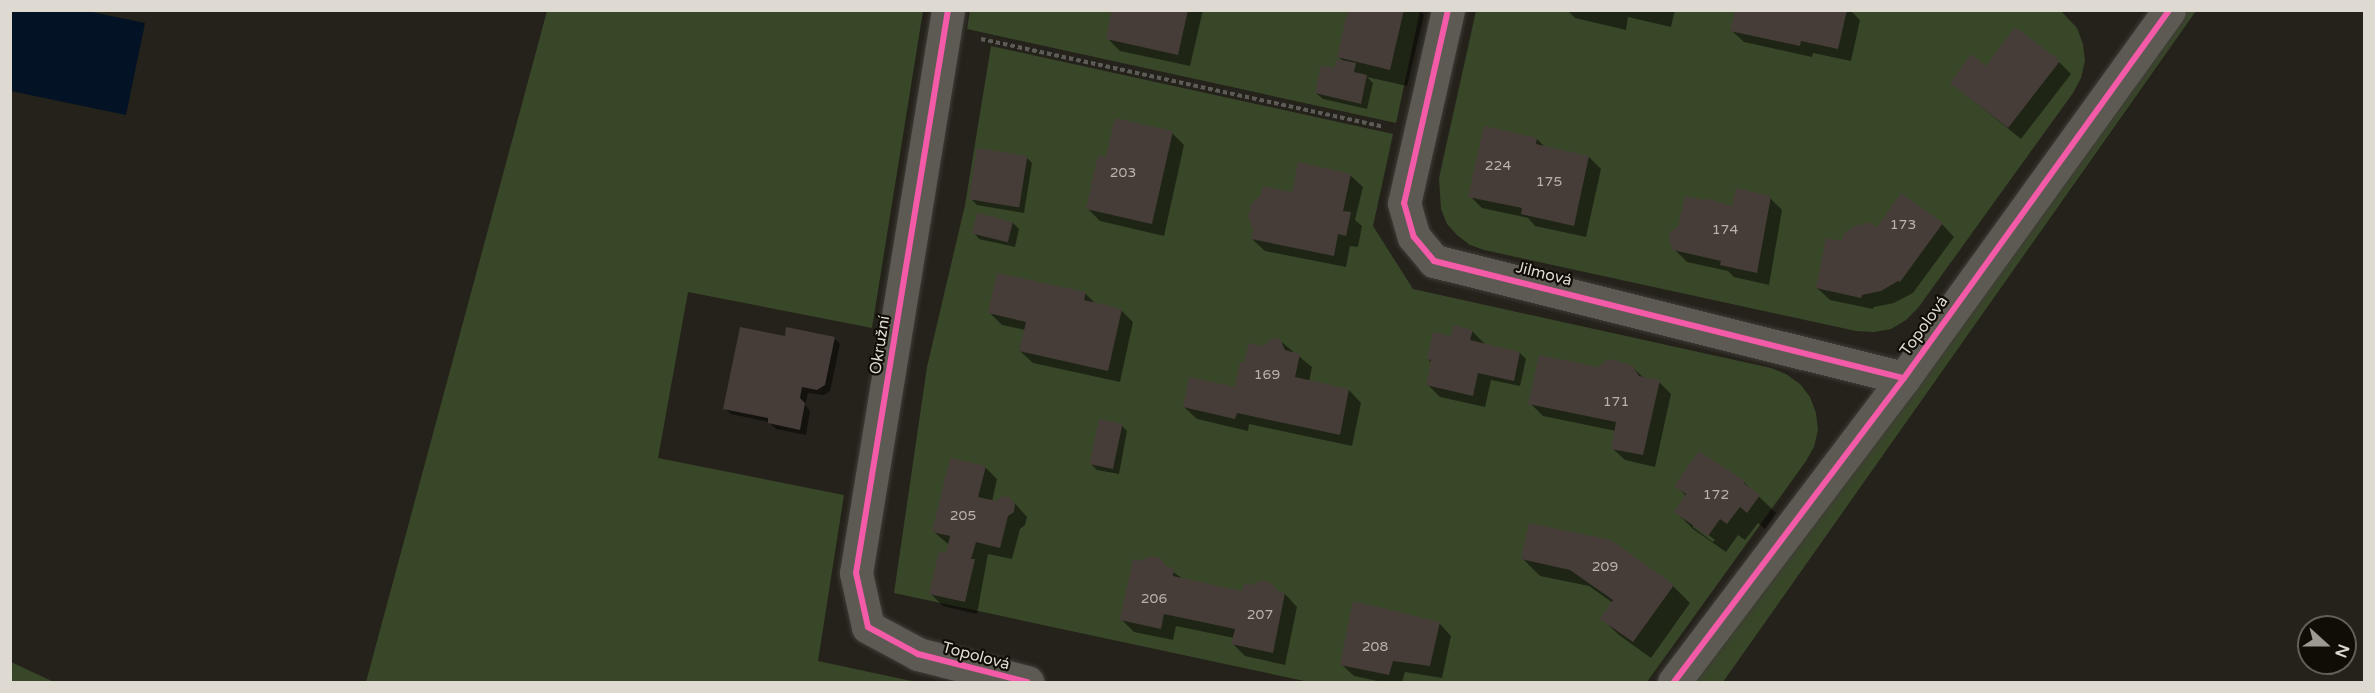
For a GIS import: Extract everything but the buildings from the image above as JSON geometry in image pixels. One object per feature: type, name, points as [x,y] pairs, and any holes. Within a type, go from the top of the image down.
[{"type":"street","name":"Jilmová","points":[[1448,10],[1404,203],[1414,237],[1434,261],[1904,378]]},
{"type":"street","name":"Topolová","points":[[1674,682],[1904,378],[2169,10]]},
{"type":"street","name":"Okružní","points":[[918,654],[868,627],[856,573],[946,21]]},
{"type":"street","name":"Topolová","points":[[918,654],[1027,682]]},
{"type":"path","points":[[946,21],[1420,135]]},
{"type":"green space","points":[[970,10],[1420,11],[1396,123],[967,29]]},
{"type":"green space","points":[[547,11],[923,11],[872,328],[688,292],[658,458],[844,495],[818,661],[916,682],[366,682]]},
{"type":"green space","points":[[1476,11],[2061,11],[2077,28],[2083,44],[2085,61],[2081,78],[2073,93],[1918,308],[1906,320],[1891,329],[1874,332],[1856,331],[1484,250],[1470,245],[1457,235],[1447,224],[1441,209],[1439,178]]},
{"type":"green space","points":[[2182,11],[2196,11],[1723,682],[1686,682]]},
{"type":"green space","points":[[991,46],[1393,134],[1373,226],[1413,289],[1771,368],[1786,374],[1800,384],[1810,397],[1816,413],[1818,430],[1814,447],[1647,682],[1309,682],[894,593],[927,367],[965,205]]},
{"type":"green space","points":[[11,662],[54,682],[11,682]]},
{"type":"water","points":[[11,10],[87,11],[145,23],[126,115],[11,91]]},
{"type":"cycle path","points":[[948,10],[856,573],[868,627],[918,654],[1027,682]]},
{"type":"cycle path","points":[[1448,10],[1404,203],[1414,237],[1434,261],[1904,378]]},
{"type":"cycle path","points":[[1674,682],[1904,378],[2169,10]]}]
